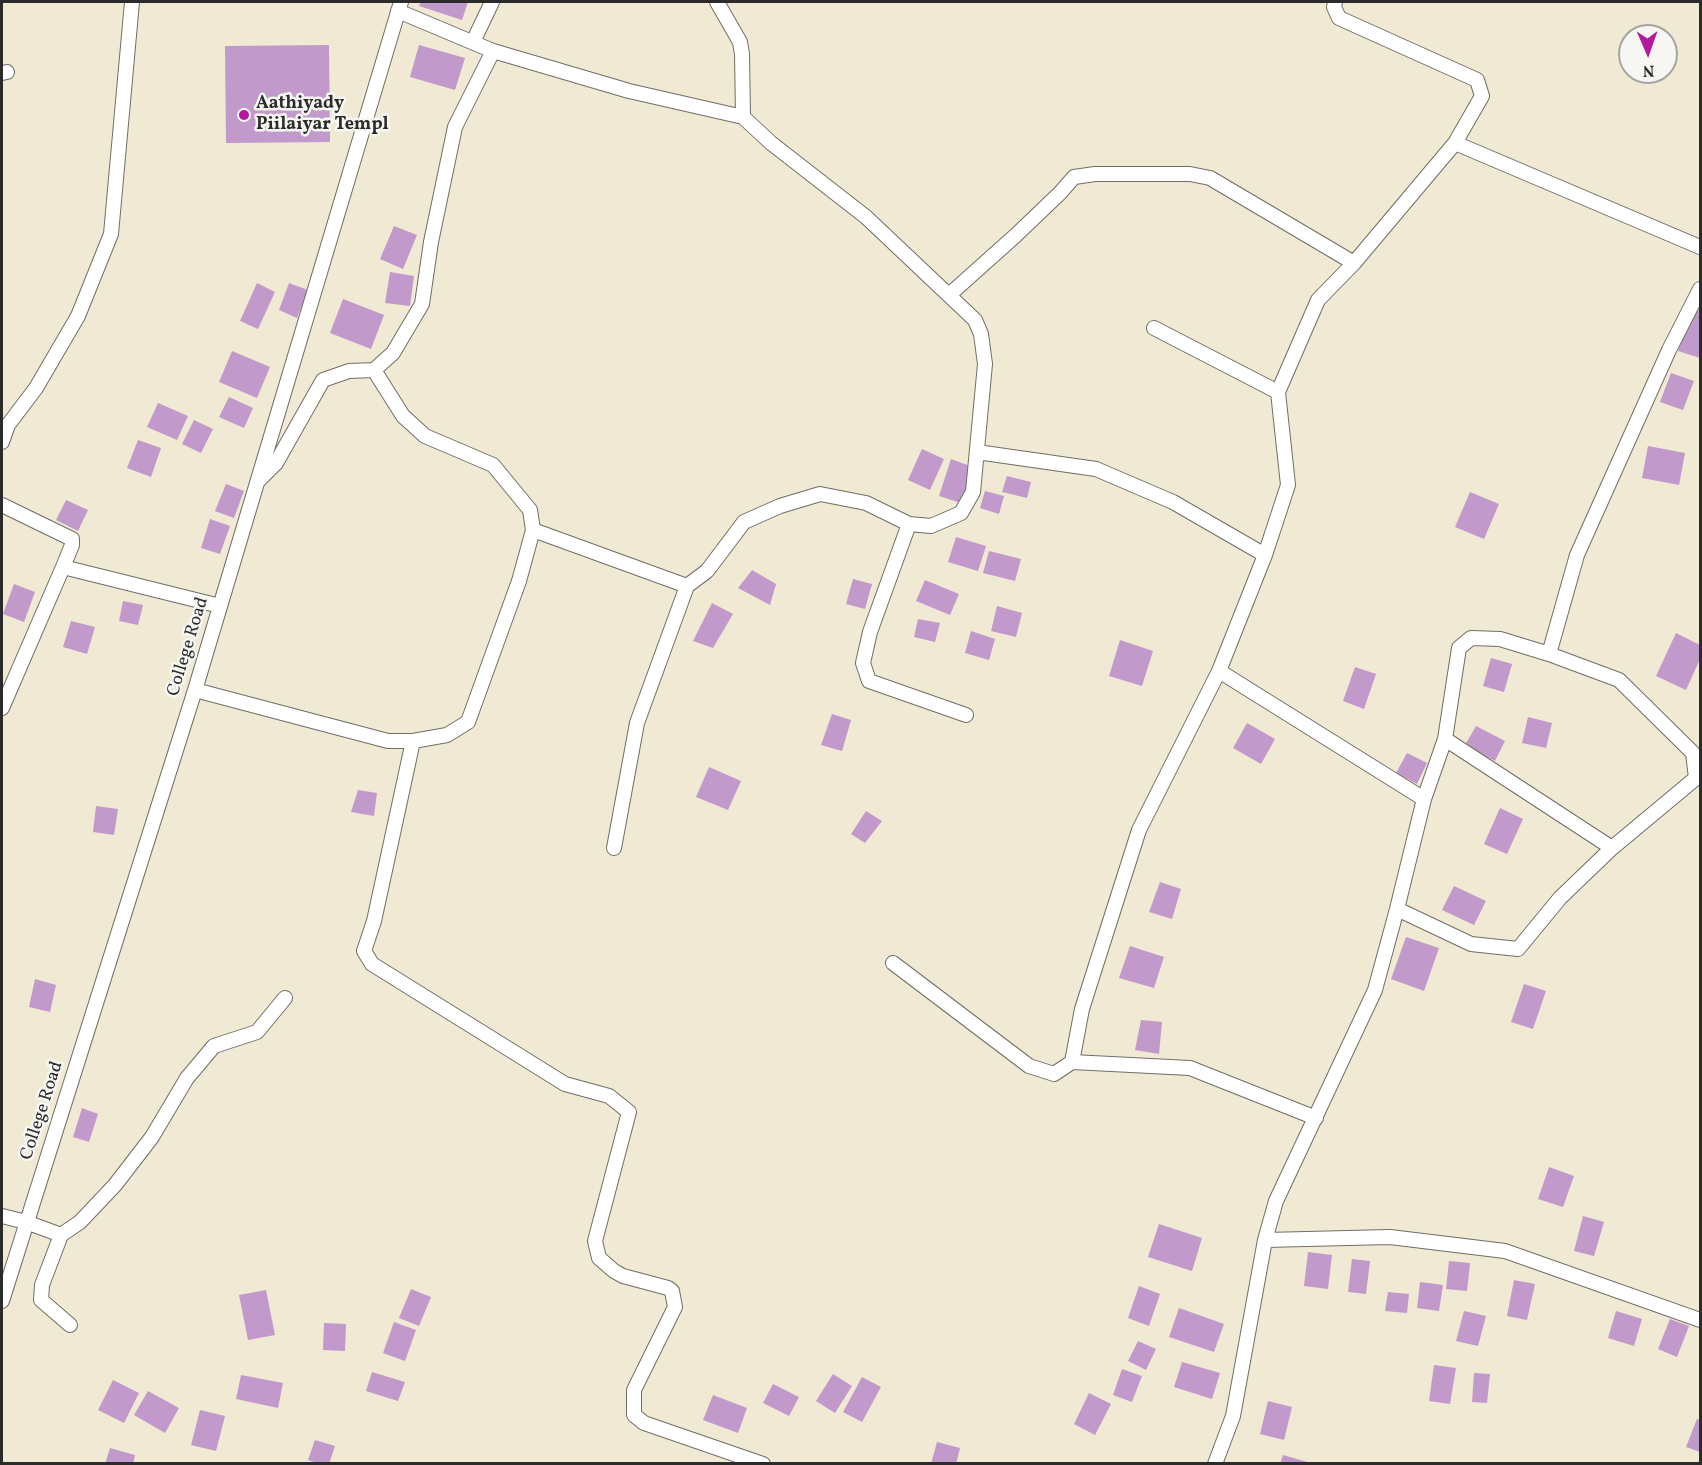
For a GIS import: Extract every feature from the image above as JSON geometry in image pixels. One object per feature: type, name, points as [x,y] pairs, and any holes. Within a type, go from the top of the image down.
[{"type":"street","points":[[2,442],[8,425],[36,388],[78,316],[111,234],[132,2]]},
{"type":"street","points":[[473,42],[492,2]]},
{"type":"street","points":[[717,2],[740,42],[743,117]]},
{"type":"street","points":[[1072,1062],[1082,1009],[1139,830],[1219,671],[1265,555],[1288,485],[1278,392],[1318,300],[1354,263],[1455,142],[1482,96],[1477,80],[1339,18],[1334,7],[1335,2]]},
{"type":"street","points":[[399,6],[493,51],[629,91],[743,117],[771,143],[866,217],[975,320],[981,334],[985,364],[973,492],[961,513],[931,526],[909,524],[866,503],[820,494],[780,506],[744,522],[707,571],[687,586],[637,723],[614,848]]},
{"type":"street","name":"College Road","points":[[2,1301],[195,690],[399,6]]},
{"type":"street","points":[[257,481],[276,463],[323,380],[349,371],[374,370],[393,353],[422,304],[430,242],[454,127],[493,51]]},
{"type":"street","points":[[1455,142],[1701,247]]},
{"type":"street","points":[[949,296],[1015,236],[1074,177],[1095,174],[1190,174],[1210,178],[1354,263]]},
{"type":"street","points":[[1549,654],[1576,555],[1669,350],[1701,289]]},
{"type":"street","points":[[1154,328],[1278,392]]},
{"type":"street","points":[[195,690],[388,741],[413,741],[447,735],[468,722],[519,581],[533,530],[531,510],[493,465],[425,436],[404,416],[374,370]]},
{"type":"street","points":[[977,452],[1096,470],[1173,502],[1265,555]]},
{"type":"street","points":[[2,505],[72,539],[63,567],[2,708]]},
{"type":"street","points":[[909,524],[870,632],[863,663],[869,681],[966,715]]},
{"type":"street","points":[[533,530],[687,586]]},
{"type":"street","points":[[63,567],[220,606]]},
{"type":"street","points":[[1215,1464],[1233,1416],[1265,1240],[1276,1201],[1375,990],[1424,799],[1445,739],[1459,648],[1471,638],[1500,639],[1619,680],[1693,753],[1698,778],[1612,848],[1560,898],[1518,949],[1471,944],[1397,909]]},
{"type":"street","points":[[1219,671],[1424,799]]},
{"type":"street","points":[[1445,739],[1612,848]]},
{"type":"street","points":[[413,741],[374,921],[364,951],[372,964],[565,1084],[609,1096],[629,1112],[595,1241],[599,1258],[623,1276],[668,1288],[672,1291],[675,1307],[634,1390],[634,1415],[644,1423],[763,1464]]},
{"type":"street","points":[[893,963],[1029,1066],[1054,1074],[1072,1062],[1190,1068],[1316,1118]]},
{"type":"street","points":[[70,1325],[41,1300],[42,1285],[61,1235],[80,1222],[115,1185],[152,1137],[188,1078],[214,1046],[257,1032],[285,998]]},
{"type":"street","points":[[2,1216],[61,1235]]},
{"type":"street","points":[[1265,1240],[1390,1237],[1505,1251],[1701,1320]]},
{"type":"building","points":[[421,2],[468,2],[462,20],[419,6]]},
{"type":"building","points":[[329,45],[330,142],[226,143],[225,46]]},
{"type":"building","points":[[419,45],[465,58],[455,90],[410,77]]},
{"type":"building","points":[[394,226],[417,235],[403,269],[380,259]]},
{"type":"building","points":[[390,272],[414,276],[410,306],[385,303]]},
{"type":"building","points":[[257,283],[275,292],[258,329],[240,321]]},
{"type":"building","points":[[289,283],[308,290],[297,318],[279,310]]},
{"type":"building","points":[[343,299],[384,315],[371,349],[330,333]]},
{"type":"building","points":[[1692,308],[1700,311],[1700,358],[1678,351]]},
{"type":"building","points":[[232,351],[270,367],[257,398],[219,382]]},
{"type":"building","points":[[1671,373],[1694,381],[1683,410],[1660,402]]},
{"type":"building","points":[[229,397],[253,408],[244,428],[219,417]]},
{"type":"building","points":[[158,403],[188,416],[177,440],[147,427]]},
{"type":"building","points":[[194,420],[213,429],[201,453],[182,444]]},
{"type":"building","points":[[138,440],[161,448],[151,477],[127,468]]},
{"type":"building","points":[[1648,446],[1685,453],[1679,485],[1642,478]]},
{"type":"building","points":[[922,449],[944,459],[930,490],[908,480]]},
{"type":"building","points":[[951,459],[973,467],[961,503],[939,496]]},
{"type":"building","points":[[1007,476],[1031,482],[1027,498],[1002,492]]},
{"type":"building","points":[[226,484],[244,491],[234,518],[215,511]]},
{"type":"building","points":[[985,491],[1004,496],[999,514],[980,508]]},
{"type":"building","points":[[1470,492],[1499,504],[1484,539],[1455,527]]},
{"type":"building","points":[[66,500],[88,510],[78,531],[56,520]]},
{"type":"building","points":[[210,519],[230,526],[220,554],[201,548]]},
{"type":"building","points":[[956,537],[986,546],[978,571],[948,562]]},
{"type":"building","points":[[989,551],[1021,559],[1015,581],[983,573]]},
{"type":"building","points":[[752,570],[776,584],[770,605],[738,588]]},
{"type":"building","points":[[853,579],[872,584],[865,609],[846,604]]},
{"type":"building","points":[[925,580],[959,594],[950,615],[916,601]]},
{"type":"building","points":[[14,584],[35,592],[24,622],[3,614]]},
{"type":"building","points":[[123,601],[143,605],[138,625],[119,621]]},
{"type":"building","points":[[712,603],[733,614],[713,648],[693,641]]},
{"type":"building","points":[[997,606],[1022,613],[1016,637],[991,631]]},
{"type":"building","points":[[918,619],[940,623],[935,642],[914,637]]},
{"type":"building","points":[[71,621],[95,627],[87,654],[63,647]]},
{"type":"building","points":[[971,631],[995,639],[989,660],[965,653]]},
{"type":"building","points":[[1676,633],[1700,645],[1700,659],[1686,690],[1656,676]]},
{"type":"building","points":[[1120,640],[1153,651],[1142,686],[1109,676]]},
{"type":"building","points":[[1491,658],[1512,664],[1504,692],[1483,686]]},
{"type":"building","points":[[1355,667],[1376,674],[1364,709],[1343,701]]},
{"type":"building","points":[[832,714],[851,720],[842,751],[821,745]]},
{"type":"building","points":[[1528,717],[1552,723],[1546,748],[1522,743]]},
{"type":"building","points":[[1247,723],[1275,739],[1261,764],[1233,748]]},
{"type":"building","points":[[1476,726],[1505,741],[1495,761],[1465,745]]},
{"type":"building","points":[[1407,753],[1427,763],[1417,784],[1396,773]]},
{"type":"building","points":[[709,767],[741,781],[728,810],[696,797]]},
{"type":"building","points":[[358,790],[377,793],[374,816],[351,812]]},
{"type":"building","points":[[96,806],[118,809],[114,835],[93,832]]},
{"type":"building","points":[[1500,808],[1523,819],[1507,854],[1484,844]]},
{"type":"building","points":[[866,811],[882,821],[865,843],[851,834]]},
{"type":"building","points":[[1160,882],[1181,889],[1172,919],[1149,912]]},
{"type":"building","points":[[1454,886],[1486,901],[1474,925],[1442,910]]},
{"type":"building","points":[[1406,937],[1439,948],[1424,991],[1391,979]]},
{"type":"building","points":[[1130,946],[1164,957],[1154,988],[1119,978]]},
{"type":"building","points":[[35,979],[56,985],[50,1012],[29,1007]]},
{"type":"building","points":[[1524,984],[1546,991],[1533,1029],[1511,1022]]},
{"type":"building","points":[[1141,1020],[1162,1022],[1159,1054],[1135,1050]]},
{"type":"building","points":[[82,1108],[98,1114],[89,1142],[73,1137]]},
{"type":"building","points":[[1549,1167],[1574,1176],[1563,1207],[1538,1199]]},
{"type":"building","points":[[1583,1216],[1604,1222],[1594,1256],[1574,1251]]},
{"type":"building","points":[[1159,1224],[1202,1238],[1192,1271],[1148,1257]]},
{"type":"building","points":[[1308,1252],[1332,1255],[1328,1289],[1304,1286]]},
{"type":"building","points":[[1352,1259],[1370,1261],[1366,1294],[1348,1292]]},
{"type":"building","points":[[1449,1261],[1470,1263],[1467,1291],[1446,1289]]},
{"type":"building","points":[[1514,1280],[1535,1284],[1527,1320],[1507,1316]]},
{"type":"building","points":[[1420,1282],[1443,1285],[1439,1311],[1417,1308]]},
{"type":"building","points":[[1139,1286],[1160,1294],[1149,1326],[1128,1318]]},
{"type":"building","points":[[411,1289],[431,1297],[419,1326],[399,1318]]},
{"type":"building","points":[[266,1290],[275,1335],[248,1340],[239,1295]]},
{"type":"building","points":[[1388,1292],[1409,1294],[1407,1313],[1385,1311]]},
{"type":"building","points":[[1179,1308],[1224,1324],[1214,1352],[1169,1337]]},
{"type":"building","points":[[1464,1311],[1486,1316],[1478,1346],[1456,1341]]},
{"type":"building","points":[[1616,1311],[1642,1319],[1634,1346],[1608,1338]]},
{"type":"building","points":[[1670,1319],[1689,1326],[1677,1357],[1658,1349]]},
{"type":"building","points":[[394,1322],[416,1330],[405,1361],[383,1353]]},
{"type":"building","points":[[324,1323],[346,1324],[345,1351],[323,1350]]},
{"type":"building","points":[[1138,1341],[1156,1349],[1146,1370],[1128,1361]]},
{"type":"building","points":[[1182,1362],[1220,1373],[1212,1399],[1174,1387]]},
{"type":"building","points":[[1434,1365],[1456,1368],[1450,1404],[1429,1401]]},
{"type":"building","points":[[1122,1369],[1142,1376],[1132,1402],[1113,1395]]},
{"type":"building","points":[[372,1372],[405,1382],[398,1401],[366,1391]]},
{"type":"building","points":[[1474,1373],[1490,1374],[1487,1403],[1472,1402]]},
{"type":"building","points":[[833,1374],[852,1386],[835,1413],[816,1401]]},
{"type":"building","points":[[241,1375],[283,1383],[278,1408],[236,1399]]},
{"type":"building","points":[[862,1377],[881,1387],[862,1422],[843,1412]]},
{"type":"building","points":[[113,1380],[139,1393],[124,1423],[98,1410]]},
{"type":"building","points":[[773,1384],[799,1397],[789,1416],[763,1403]]},
{"type":"building","points":[[148,1391],[179,1408],[165,1433],[134,1415]]},
{"type":"building","points":[[1089,1393],[1111,1404],[1095,1435],[1074,1424]]},
{"type":"building","points":[[713,1395],[747,1408],[738,1433],[703,1420]]},
{"type":"building","points":[[1268,1401],[1292,1407],[1284,1440],[1260,1434]]},
{"type":"building","points":[[200,1410],[225,1416],[216,1451],[191,1445]]},
{"type":"building","points":[[1697,1419],[1700,1420],[1700,1452],[1686,1447]]},
{"type":"building","points":[[315,1440],[335,1446],[329,1464],[308,1460]]},
{"type":"building","points":[[937,1442],[960,1448],[956,1464],[931,1464]]},
{"type":"building","points":[[110,1448],[135,1455],[133,1464],[105,1464]]},
{"type":"building","points":[[1283,1455],[1311,1463],[1311,1464],[1280,1464]]},
{"type":"place","name":"Aathiyady Piilaiyar Templ","points":[[244,115]]}]
